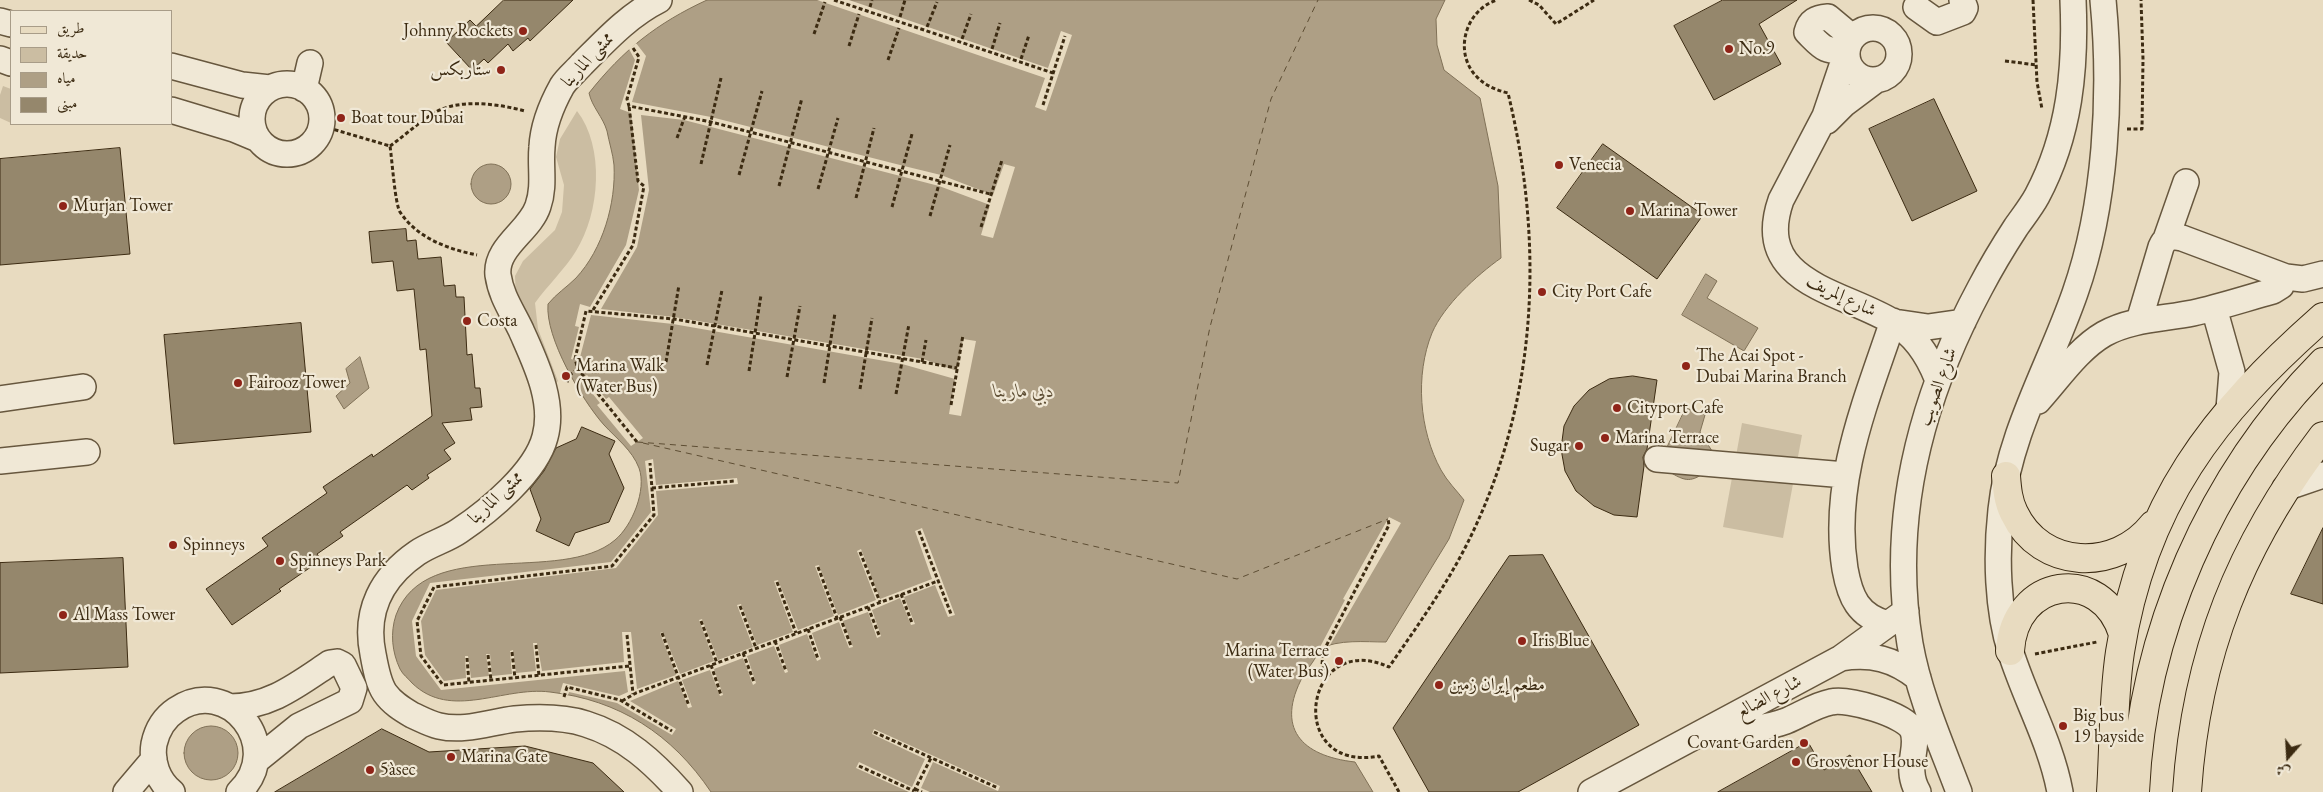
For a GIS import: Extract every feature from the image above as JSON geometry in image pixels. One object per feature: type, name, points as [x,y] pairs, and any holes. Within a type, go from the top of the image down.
[{"type":"main road","points":[[2111,792],[2118,674],[2123,634],[2137,576],[2157,520],[2182,474],[2229,409],[2274,362],[2323,317]]},
{"type":"main road","points":[[2135,792],[2142,725],[2152,670],[2187,564],[2212,514],[2240,466],[2272,420],[2323,362]]},
{"type":"main road","points":[[2186,792],[2193,730],[2212,644],[2248,554],[2285,488],[2323,436]]},
{"type":"main road","points":[[2006,476],[2007,495],[2014,513],[2024,529],[2038,543],[2055,552],[2074,558],[2094,559],[2112,556],[2130,547],[2145,535],[2157,520]]},
{"type":"main road","points":[[2010,651],[2014,625],[2020,613],[2040,596],[2059,590],[2078,590],[2103,601],[2119,621],[2123,634]]},
{"type":"street","name":"ممشى المارينا","points":[[659,0],[646,6],[618,28],[563,84],[548,117],[542,147],[543,180],[538,207],[499,260],[498,272],[502,293],[520,329],[548,401],[545,437],[539,455],[520,478],[491,507],[458,532],[418,552],[391,574],[374,605],[369,636],[383,691],[399,708],[437,726],[454,728],[515,719],[550,719],[585,723],[625,740],[658,767],[680,792]]},
{"type":"street","points":[[1883,29],[1896,41],[1900,58],[1892,73],[1876,80],[1867,79],[1852,70],[1848,47],[1866,28],[1883,29],[1922,4],[1934,22],[1939,22],[1963,12],[1965,8],[1962,0]]},
{"type":"street","name":"شارع الصويب","points":[[1959,792],[1897,617],[1905,556],[1908,497],[1919,439],[1937,378],[1963,322],[1997,258],[2036,198],[2059,148],[2071,93],[2074,33],[2073,0]]},
{"type":"street","points":[[2060,792],[2051,756],[2010,651],[2000,581],[2000,511],[2006,476],[2025,415],[2075,293],[2096,213],[2105,131],[2103,0]]},
{"type":"street","name":"شارع إلمريف","points":[[1848,47],[1838,82],[1817,133],[1781,200],[1776,214],[1777,244],[1787,264],[1803,279],[1893,321],[1908,332],[1930,361],[1937,378]]},
{"type":"street","points":[[304,89],[310,63]]},
{"type":"street","points":[[172,66],[242,85],[270,88],[287,85],[304,89],[315,98],[322,112],[322,126],[317,138],[309,147],[292,154],[266,153],[234,129],[172,110]]},
{"type":"street","name":"شارع إلمريف","points":[[1817,133],[1844,104],[1876,80]]},
{"type":"street","points":[[266,153],[253,128],[252,116],[254,105],[270,88]]},
{"type":"street","points":[[2139,321],[2160,247],[2166,239],[2186,182]]},
{"type":"street","points":[[2166,239],[2171,237],[2182,238],[2278,274],[2303,279],[2323,274]]},
{"type":"street","points":[[2025,415],[2088,346],[2103,334],[2139,321],[2214,308],[2278,289],[2282,282],[2278,274]]},
{"type":"street","points":[[2214,308],[2232,372],[2229,409]]},
{"type":"street","points":[[1893,321],[1851,447],[1846,475],[1842,532],[1849,589],[1852,598],[1863,613],[1897,617]]},
{"type":"street","name":"شارع إلمريف","points":[[1893,321],[1928,327],[1963,322]]},
{"type":"street","points":[[0,399],[83,387]]},
{"type":"street","points":[[0,462],[88,452]]},
{"type":"street","points":[[1657,459],[1846,475]]},
{"type":"street","points":[[2285,488],[2323,475]]},
{"type":"street","name":"شارع الضالع","points":[[1591,792],[1841,658],[1897,617]]},
{"type":"street","name":"شارع الضالع","points":[[1841,658],[1869,656],[1882,658],[1907,669],[1918,678]]},
{"type":"street","points":[[229,707],[242,707],[268,702],[330,663],[337,662],[343,665],[354,688],[350,701],[299,726],[257,760],[248,782],[240,792]]},
{"type":"street","points":[[172,792],[162,782],[154,759],[157,734],[170,714],[192,702],[218,702],[240,714],[254,735],[257,760]]},
{"type":"street","points":[[1708,730],[1747,730],[1766,726],[1830,702],[1849,702],[1898,717],[1911,729],[1915,737],[1910,765],[1911,776],[1918,792]]},
{"type":"street","points":[[126,792],[154,759]]},
{"type":"path","points":[[834,0],[1053,73]]},
{"type":"path","points":[[870,7],[872,0]]},
{"type":"path","points":[[900,17],[905,0]]},
{"type":"path","points":[[1399,792],[1380,756],[1367,759],[1341,754],[1330,746],[1322,736],[1314,712],[1318,693],[1328,676],[1336,669],[1356,661],[1379,663],[1389,668],[1444,585],[1466,546],[1484,506],[1512,421],[1522,377],[1528,333],[1530,289],[1528,206],[1525,177],[1508,93],[1496,90],[1476,76],[1469,65],[1465,47],[1467,29],[1473,18],[1481,9],[1497,0]]},
{"type":"path","points":[[1529,0],[1539,5],[1556,24],[1594,0]]},
{"type":"path","points":[[2033,0],[2037,64],[2043,113]]},
{"type":"path","points":[[2126,129],[2142,129],[2141,0]]},
{"type":"path","points":[[814,34],[825,2]]},
{"type":"path","points":[[927,27],[937,2]]},
{"type":"path","points":[[849,46],[859,14]]},
{"type":"path","points":[[962,39],[970,14]]},
{"type":"path","points":[[992,49],[1000,23]]},
{"type":"path","points":[[888,60],[899,28]]},
{"type":"path","points":[[1021,59],[1030,35]]},
{"type":"path","points":[[1043,105],[1065,36]]},
{"type":"path","points":[[2004,61],[2037,64]]},
{"type":"path","points":[[593,310],[633,245],[641,206],[644,186],[638,181],[627,99],[636,66]]},
{"type":"path","points":[[701,164],[721,78]]},
{"type":"path","points":[[739,175],[762,91]]},
{"type":"path","points":[[779,186],[802,98]]},
{"type":"path","points":[[390,146],[436,112],[469,104],[503,105],[548,117]]},
{"type":"path","points":[[629,106],[711,122],[990,194]]},
{"type":"path","points":[[678,138],[685,116]]},
{"type":"path","points":[[818,189],[838,118]]},
{"type":"path","points":[[322,126],[390,146]]},
{"type":"path","points":[[856,198],[874,128]]},
{"type":"path","points":[[892,207],[912,134]]},
{"type":"path","points":[[930,216],[950,144]]},
{"type":"path","points":[[390,146],[399,211],[425,237],[457,251],[499,260]]},
{"type":"path","points":[[980,227],[1002,160]]},
{"type":"path","points":[[666,362],[679,285]]},
{"type":"path","points":[[707,365],[722,290]]},
{"type":"path","points":[[748,371],[761,295]]},
{"type":"path","points":[[787,377],[800,306]]},
{"type":"path","points":[[637,442],[578,369],[575,359],[586,311],[593,310],[674,319],[957,368]]},
{"type":"path","points":[[824,383],[835,313]]},
{"type":"path","points":[[860,389],[872,318]]},
{"type":"path","points":[[896,394],[909,324]]},
{"type":"path","points":[[951,405],[962,335]]},
{"type":"path","points":[[922,362],[926,340]]},
{"type":"path","points":[[629,666],[443,686],[421,656],[417,621],[434,587],[612,566],[654,515],[650,463]]},
{"type":"path","points":[[652,488],[735,481]]},
{"type":"path","points":[[1328,676],[1322,665],[1323,652],[1389,525],[1388,519]]},
{"type":"path","points":[[919,531],[951,614]]},
{"type":"path","points":[[860,552],[880,602]]},
{"type":"path","points":[[818,567],[851,646]]},
{"type":"path","points":[[622,701],[633,694],[938,581]]},
{"type":"path","points":[[777,582],[796,633]]},
{"type":"path","points":[[901,594],[912,623]]},
{"type":"path","points":[[740,606],[756,648]]},
{"type":"path","points":[[868,606],[879,635]]},
{"type":"path","points":[[701,621],[717,663]]},
{"type":"path","points":[[808,629],[818,659]]},
{"type":"path","points":[[662,633],[689,706]]},
{"type":"path","points":[[627,635],[633,694]]},
{"type":"path","points":[[775,641],[786,671]]},
{"type":"path","points":[[536,645],[539,676]]},
{"type":"path","points":[[512,652],[515,678]]},
{"type":"path","points":[[744,653],[754,682]]},
{"type":"path","points":[[488,655],[491,680]]},
{"type":"path","points":[[467,658],[469,683]]},
{"type":"path","points":[[711,665],[721,695]]},
{"type":"path","points":[[874,732],[998,788]]},
{"type":"path","points":[[914,791],[931,758]]},
{"type":"path","points":[[859,766],[914,791],[922,792]]},
{"type":"green space","points":[[3,86],[10,89],[10,123],[0,118],[0,95]]},
{"type":"green space","points":[[577,111],[586,126],[592,143],[595,161],[596,180],[590,218],[584,236],[576,251],[535,303],[538,329],[558,381],[554,385],[516,300],[515,276],[523,261],[555,230],[562,212],[564,185],[556,157],[560,139]]},
{"type":"green space","points":[[1742,423],[1802,435],[1783,538],[1723,527]]},
{"type":"water","name":"دبي مارينا","points":[[707,0],[1445,0],[1436,19],[1437,45],[1444,70],[1480,98],[1498,186],[1501,258],[1462,291],[1444,312],[1432,333],[1423,366],[1422,402],[1428,438],[1441,470],[1464,500],[1449,539],[1386,642],[1343,642],[1319,649],[1295,694],[1292,711],[1293,724],[1298,736],[1307,746],[1336,759],[1355,762],[1373,792],[711,792],[696,771],[661,737],[642,723],[599,703],[575,696],[532,691],[460,701],[443,700],[427,694],[412,683],[403,673],[397,663],[393,629],[396,615],[412,590],[435,576],[464,568],[562,560],[591,553],[615,540],[632,517],[641,487],[639,468],[628,450],[595,414],[576,385],[552,334],[548,304],[576,278],[594,253],[606,225],[613,195],[614,165],[607,131],[589,93],[615,64],[642,39],[672,18]]},
{"type":"water","points":[[491,164],[505,170],[511,184],[505,198],[491,204],[477,198],[471,184],[477,170]]},
{"type":"water","points":[[1706,274],[1717,281],[1707,298],[1758,328],[1744,351],[1682,315]]},
{"type":"water","points":[[360,357],[369,388],[344,409],[336,396],[350,383],[346,369]]},
{"type":"water","points":[[1686,408],[1705,415],[1700,432],[1712,451],[1708,470],[1688,480],[1668,471],[1664,454]]},
{"type":"water","points":[[211,726],[221,728],[230,734],[236,743],[238,753],[236,763],[230,772],[221,778],[211,780],[201,778],[192,772],[186,763],[184,753],[186,743],[192,734],[201,728]]},
{"type":"pier","points":[[817,0],[849,0],[1048,68],[1061,31],[1072,35],[1046,111],[1035,107],[1045,78]]},
{"type":"pier","points":[[636,43],[646,56],[632,102],[711,117],[941,175],[993,195],[1004,164],[1015,167],[993,238],[981,235],[990,205],[939,186],[684,120],[641,115],[649,190],[637,247],[601,309],[674,317],[923,359],[957,371],[963,339],[976,341],[961,416],[949,414],[955,379],[902,364],[673,324],[591,315],[579,361],[571,359],[579,327],[575,326],[580,304],[590,307],[626,245],[639,190],[631,113],[620,109],[635,60],[629,49]]},
{"type":"pier","points":[[587,375],[606,399],[609,397],[643,438],[631,446],[597,405],[600,403],[581,379]]},
{"type":"pier","points":[[653,459],[656,485],[737,478],[738,484],[656,491],[658,515],[616,568],[436,590],[421,621],[425,655],[444,681],[466,678],[465,656],[468,656],[471,678],[489,676],[486,654],[490,654],[492,676],[512,674],[510,651],[513,650],[516,673],[536,671],[533,643],[537,643],[542,671],[624,662],[622,632],[631,632],[637,689],[676,675],[660,633],[663,632],[680,674],[714,661],[699,620],[702,619],[718,660],[753,647],[737,605],[741,604],[757,645],[793,632],[774,581],[778,580],[798,630],[834,616],[815,566],[819,565],[838,615],[876,600],[857,551],[861,549],[880,599],[932,579],[915,531],[922,528],[955,615],[948,617],[935,585],[904,597],[915,624],[911,625],[900,598],[872,610],[881,636],[877,638],[868,612],[843,621],[853,647],[849,648],[839,622],[812,633],[821,659],[817,661],[807,634],[779,645],[788,672],[785,673],[774,646],[747,656],[756,683],[753,685],[743,658],[714,669],[723,695],[720,696],[710,670],[682,680],[692,707],[688,708],[678,681],[630,701],[676,729],[672,735],[617,703],[569,692],[568,695],[560,693],[563,683],[619,696],[628,692],[625,671],[441,690],[416,656],[412,621],[430,583],[611,562],[651,512],[645,461]]},
{"type":"pier","points":[[1389,517],[1401,523],[1330,645],[1319,649],[1345,600],[1343,599]]},
{"type":"pier","points":[[874,729],[1000,786],[998,791],[933,762],[921,788],[930,792],[909,792],[856,768],[859,762],[912,787],[925,759],[872,734]]},
{"type":"building","points":[[504,0],[573,0],[530,41],[528,38],[513,51],[508,44],[488,63],[484,59],[472,70],[446,42],[470,20],[476,26]]},
{"type":"building","name":"No.9","points":[[1723,0],[1797,0],[1759,24],[1781,64],[1714,100],[1674,26]]},
{"type":"building","points":[[1934,99],[1977,191],[1912,221],[1869,129]]},
{"type":"building","name":"Marina Tower","points":[[1603,144],[1703,215],[1657,279],[1557,208]]},
{"type":"building","name":"Murjan Tower","points":[[120,148],[130,254],[0,265],[0,159]]},
{"type":"building","points":[[406,229],[407,241],[416,240],[418,259],[441,257],[444,286],[455,285],[456,297],[464,297],[467,355],[472,354],[475,388],[480,388],[482,407],[470,408],[472,420],[442,423],[455,443],[444,450],[451,459],[427,475],[429,478],[412,490],[407,485],[340,532],[343,536],[317,554],[321,560],[232,625],[206,589],[268,546],[262,538],[327,493],[323,487],[372,454],[373,457],[432,416],[426,349],[420,350],[414,289],[397,291],[393,261],[372,263],[369,232]]},
{"type":"building","name":"Fairooz Tower","points":[[301,323],[311,432],[174,444],[164,335]]},
{"type":"building","name":"Marina Terrace","points":[[1633,376],[1657,380],[1647,449],[1643,457],[1644,466],[1637,517],[1614,515],[1594,506],[1576,491],[1565,471],[1561,449],[1564,426],[1574,406],[1589,390],[1609,379]]},
{"type":"building","points":[[582,427],[615,441],[609,454],[624,488],[609,522],[575,533],[569,546],[536,531],[541,519],[530,489],[544,471],[556,448],[576,439]]},
{"type":"building","points":[[2323,528],[2323,604],[2291,594]]},
{"type":"building","name":"Iris Blue","points":[[1543,555],[1639,725],[1518,792],[1429,792],[1393,728],[1509,556]]},
{"type":"building","name":"Al Mass Tower","points":[[123,558],[128,667],[0,673],[0,563]]},
{"type":"building","name":"Marina Gate","points":[[382,729],[429,752],[525,746],[593,763],[624,792],[275,792]]},
{"type":"building","name":"Grosvenor House","points":[[1808,742],[1824,770],[1850,755],[1872,792],[1718,792]]},
{"type":"ferry route","points":[[637,442],[1178,483],[1210,327],[1271,99],[1318,0]]},
{"type":"ferry route","points":[[643,443],[1237,579],[1388,519]]},
{"type":"place","name":"Johnny Rockets","points":[[523,31]]},
{"type":"place","name":"No.9","points":[[1729,49]]},
{"type":"place","name":"ستاربكس","points":[[501,70]]},
{"type":"place","name":"Boat tour Dubai","points":[[341,118]]},
{"type":"place","name":"Venecia","points":[[1559,165]]},
{"type":"place","name":"Murjan Tower","points":[[63,206]]},
{"type":"place","name":"Marina Tower","points":[[1630,211]]},
{"type":"place","name":"City Port Cafe","points":[[1542,292]]},
{"type":"place","name":"Costa","points":[[467,321]]},
{"type":"place","name":"The Acai Spot - Dubai Marina Branch","points":[[1686,366]]},
{"type":"place","name":"Marina Walk (Water Bus)","points":[[566,376]]},
{"type":"place","name":"Fairooz Tower","points":[[238,383]]},
{"type":"place","name":"Cityport Cafe","points":[[1617,408]]},
{"type":"place","name":"Marina Terrace","points":[[1605,438]]},
{"type":"place","name":"Sugar","points":[[1579,446]]},
{"type":"place","name":"Spinneys","points":[[173,545]]},
{"type":"place","name":"Spinneys Park","points":[[280,561]]},
{"type":"place","name":"Al Mass Tower","points":[[63,615]]},
{"type":"place","name":"Iris Blue","points":[[1522,641]]},
{"type":"place","name":"Marina Terrace (Water Bus)","points":[[1339,661]]},
{"type":"place","name":"مطعم إيران زمين","points":[[1439,685]]},
{"type":"place","name":"Big bus 19 bayside","points":[[2063,726]]},
{"type":"place","name":"Covant Garden","points":[[1804,743]]},
{"type":"place","name":"Marina Gate","points":[[451,757]]},
{"type":"place","name":"Grosvenor House","points":[[1796,762]]},
{"type":"place","name":"5àsec","points":[[370,770]]}]
